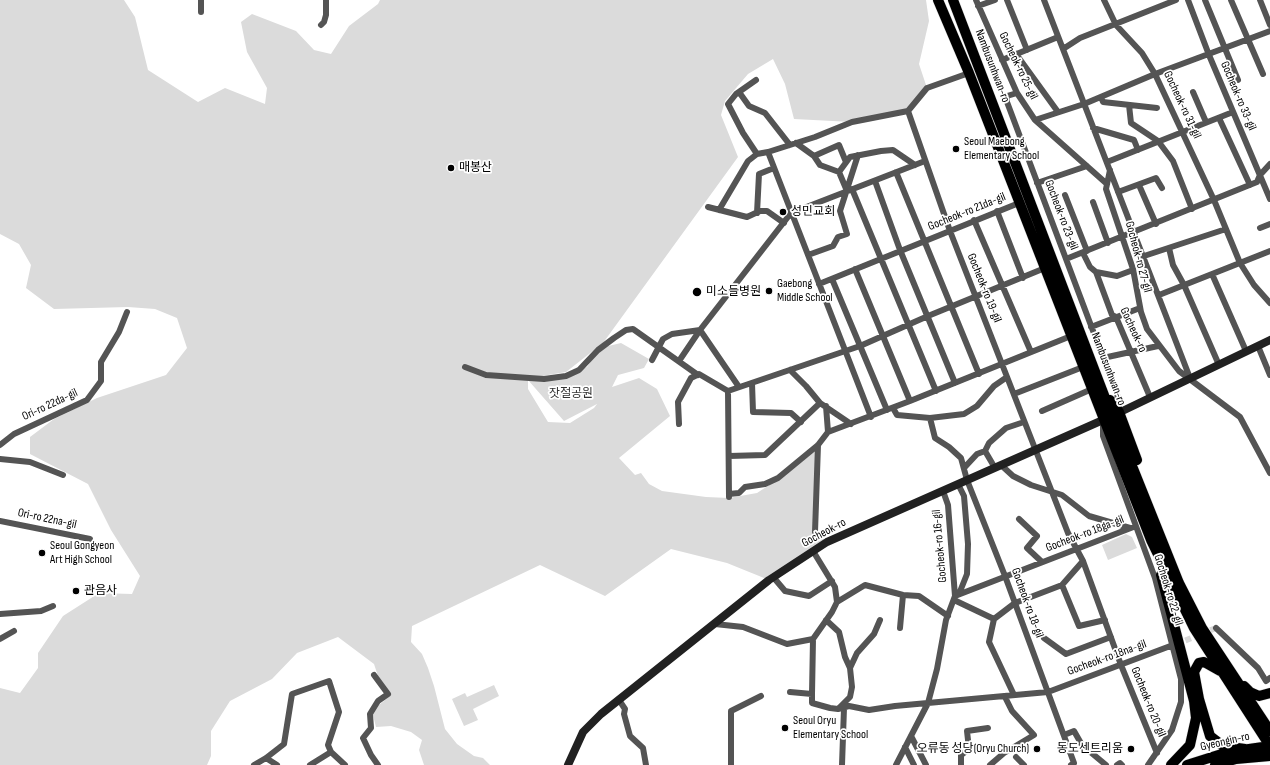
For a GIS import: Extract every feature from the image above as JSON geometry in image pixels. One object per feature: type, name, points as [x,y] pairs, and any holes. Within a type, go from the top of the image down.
[{"type":"main road","name":"Nambusunhwan-ro","points":[[938,0],[969,73],[1083,367],[1112,416],[1179,583],[1226,671],[1269,740]]},
{"type":"main road","name":"Nambusunhwan-ro","points":[[944,0],[969,73]]},
{"type":"main road","name":"Nambusunhwan-ro","points":[[953,0],[1097,389]]},
{"type":"main road","name":"Gocheok-ro","points":[[568,765],[583,732],[619,700],[774,578],[827,542],[1112,416],[1270,340]]},
{"type":"main road","name":"Nambusunhwan-ro","points":[[1112,416],[1150,540],[1194,628],[1226,671]]},
{"type":"main road","points":[[1150,540],[1169,601],[1194,701],[1196,718],[1190,745],[1171,765]]},
{"type":"main road","points":[[1245,749],[1223,746],[1210,736],[1199,699],[1194,672],[1199,663],[1204,662],[1226,671],[1250,692],[1259,696],[1270,693]]},
{"type":"main road","name":"Gyeongin-ro","points":[[1187,765],[1215,755],[1245,749],[1269,740]]},
{"type":"main road","name":"Gyeongin-ro","points":[[1215,765],[1236,760],[1270,756]]},
{"type":"main road","points":[[1248,765],[1257,757]]},
{"type":"street","points":[[201,12],[202,0]]},
{"type":"street","points":[[321,24],[324,22],[326,16],[326,0]]},
{"type":"street","points":[[977,3],[995,0]]},
{"type":"street","points":[[1007,0],[1027,50]]},
{"type":"street","points":[[1044,0],[1190,378]]},
{"type":"street","name":"Gocheok-ro 31-gil","points":[[1104,0],[1116,25],[1142,53],[1155,74],[1214,200],[1240,263],[1254,285],[1270,303]]},
{"type":"street","points":[[1063,49],[1080,38],[1116,25],[1161,3],[1176,0]]},
{"type":"street","name":"Gocheok-ro 33-gil","points":[[1188,0],[1209,55],[1270,199]]},
{"type":"street","points":[[1205,0],[1238,80]]},
{"type":"street","points":[[1231,0],[1263,74]]},
{"type":"street","points":[[1260,0],[1270,25]]},
{"type":"street","name":"Gocheok-ro 25-gil","points":[[977,3],[1017,92],[1035,120],[1107,184]]},
{"type":"street","points":[[1035,120],[1084,104],[1155,74],[1270,31]]},
{"type":"street","points":[[1002,60],[1058,37]]},
{"type":"street","points":[[1016,54],[1058,112]]},
{"type":"street","points":[[719,210],[748,161],[757,154],[815,138],[852,122],[908,111],[927,88],[969,73]]},
{"type":"street","points":[[756,80],[738,92],[728,104],[743,133],[757,154]]},
{"type":"street","points":[[738,92],[749,106],[765,113],[793,144],[814,156],[820,165],[839,172],[849,190],[880,259],[907,326],[936,391]]},
{"type":"street","name":"Gocheok-ro 23-gil","points":[[1017,92],[1007,96],[1007,102],[1119,400],[1112,416]]},
{"type":"street","points":[[1193,92],[1206,122]]},
{"type":"street","points":[[1101,97],[1103,102],[1158,108]]},
{"type":"street","points":[[1129,105],[1131,123],[1158,141],[1173,161],[1192,209]]},
{"type":"street","name":"Gocheok-ro 19-gil","points":[[908,111],[950,231],[977,297],[1035,450]]},
{"type":"street","points":[[1107,162],[1233,112]]},
{"type":"street","points":[[1219,118],[1250,185]]},
{"type":"street","points":[[1093,128],[1134,140],[1138,150]]},
{"type":"street","points":[[814,156],[839,145],[846,162]]},
{"type":"street","points":[[839,172],[850,157],[893,150],[915,165]]},
{"type":"street","points":[[768,152],[871,417]]},
{"type":"street","points":[[808,255],[833,246],[838,237],[847,234],[840,211],[849,190],[858,155]]},
{"type":"street","points":[[679,361],[700,330],[792,213],[925,161]]},
{"type":"street","points":[[1066,259],[1257,182],[1260,175],[1270,164]]},
{"type":"street","points":[[1037,183],[1087,166]]},
{"type":"street","points":[[757,212],[759,174],[774,168]]},
{"type":"street","name":"Gocheok-ro 27-gil","points":[[1110,170],[1106,189],[1133,270],[1140,308],[1147,329],[1174,367],[1240,417],[1270,473]]},
{"type":"street","name":"Gocheok-ro 21da-gil","points":[[896,172],[924,242]]},
{"type":"street","points":[[1118,192],[1156,178],[1162,188]]},
{"type":"street","points":[[874,181],[900,250],[955,383]]},
{"type":"street","points":[[1139,185],[1156,224]]},
{"type":"street","points":[[1065,195],[1090,267],[1096,272],[1117,276],[1133,270]]},
{"type":"street","points":[[1093,202],[1108,243]]},
{"type":"street","name":"Gocheok-ro 21da-gil","points":[[819,284],[1019,203]]},
{"type":"street","points":[[708,206],[747,217],[757,212],[767,211],[784,222]]},
{"type":"street","points":[[997,211],[1023,278]]},
{"type":"street","points":[[974,220],[1032,352]]},
{"type":"street","points":[[1260,228],[1270,224]]},
{"type":"street","points":[[1144,256],[1226,229]]},
{"type":"street","points":[[924,242],[979,374]]},
{"type":"street","points":[[1169,248],[1173,265],[1184,285],[1219,365]]},
{"type":"street","points":[[1240,263],[1270,251]]},
{"type":"street","name":"Gocheok-ro 27-gil","points":[[1159,295],[1240,263]]},
{"type":"street","points":[[465,367],[486,375],[544,379],[566,376],[579,370],[598,350],[614,338],[626,330],[633,329],[698,375],[728,391],[846,352],[928,316],[952,308],[1045,268]]},
{"type":"street","points":[[855,269],[910,401]]},
{"type":"street","name":"Gocheok-ro","points":[[1096,272],[1112,315],[1116,317],[1150,398]]},
{"type":"street","points":[[1212,274],[1246,352]]},
{"type":"street","points":[[832,279],[860,346],[890,409],[897,415],[930,418],[964,414],[977,406],[994,386],[1007,376]]},
{"type":"street","points":[[1091,327],[1140,308]]},
{"type":"street","name":"Ori-ro 22da-gil","points":[[0,444],[14,434],[87,400],[101,381],[101,362],[119,332],[127,312]]},
{"type":"street","points":[[652,360],[663,339],[672,334],[700,330]]},
{"type":"street","points":[[700,330],[739,387]]},
{"type":"street","points":[[728,391],[729,496],[739,493],[745,487],[765,484],[778,478],[818,445],[828,432],[871,417],[1071,336]]},
{"type":"street","points":[[1103,358],[1158,346]]},
{"type":"street","points":[[1258,346],[1270,375]]},
{"type":"street","points":[[1014,394],[1083,367]]},
{"type":"street","points":[[790,370],[823,405],[851,424]]},
{"type":"street","points":[[679,424],[678,402],[691,378],[698,375]]},
{"type":"street","points":[[752,383],[753,412],[791,412],[801,422]]},
{"type":"street","points":[[1042,410],[1097,389]]},
{"type":"street","points":[[729,456],[765,455],[801,422],[823,405]]},
{"type":"street","points":[[823,405],[828,432]]},
{"type":"street","name":"Gocheok-ro 22-gil","points":[[1112,416],[1102,436],[1133,527],[1154,578],[1181,679],[1181,702],[1172,730],[1148,765]]},
{"type":"street","points":[[930,418],[935,438],[949,447],[961,458],[967,480]]},
{"type":"street","points":[[964,468],[977,454],[985,451],[989,443],[1006,428],[1024,422]]},
{"type":"street","points":[[816,532],[818,445]]},
{"type":"street","name":"Gocheok-ro 20-gil","points":[[1035,450],[1068,532],[1083,561],[1110,637],[1157,753]]},
{"type":"street","points":[[985,451],[998,467],[1031,485],[1052,490],[1062,495],[1089,516],[1133,527]]},
{"type":"street","points":[[0,459],[30,462],[63,475]]},
{"type":"street","name":"Gocheok-ro 18-gil","points":[[967,480],[1005,576],[1074,764]]},
{"type":"street","points":[[958,484],[964,496],[968,544],[967,574],[956,597],[994,619]]},
{"type":"street","name":"Gocheok-ro 16-gil","points":[[896,765],[928,703],[948,616],[956,597],[948,505],[943,491]]},
{"type":"street","name":"Gocheok-ro 18ga-gil","points":[[1019,519],[1037,536],[1027,548],[1042,562]]},
{"type":"street","name":"Ori-ro 22na-gil","points":[[0,521],[90,539]]},
{"type":"street","name":"Gocheok-ro 18ga-gil","points":[[956,597],[1005,576],[1133,527]]},
{"type":"street","points":[[813,551],[835,587],[837,602]]},
{"type":"street","points":[[1014,696],[989,642],[994,619],[1015,603],[1062,585],[1083,561]]},
{"type":"street","points":[[774,578],[785,591],[809,596],[832,581]]},
{"type":"street","points":[[928,703],[869,710],[849,706],[841,708],[812,704],[813,639],[837,602],[865,585],[903,595],[919,596],[948,616]]},
{"type":"street","points":[[1062,585],[1079,626],[1105,620]]},
{"type":"street","points":[[900,628],[903,595]]},
{"type":"street","points":[[0,614],[41,611],[53,606]]},
{"type":"street","points":[[826,620],[840,632],[844,657],[850,668],[852,687],[850,697],[841,708],[842,765]]},
{"type":"street","points":[[850,668],[857,653],[874,634],[880,620]]},
{"type":"street","points":[[714,624],[742,627],[787,644],[813,639]]},
{"type":"street","points":[[1216,628],[1258,668],[1266,681],[1270,678]]},
{"type":"street","points":[[0,639],[14,631]]},
{"type":"street","points":[[1044,638],[1066,654],[1110,637]]},
{"type":"street","name":"Gocheok-ro 18na-gil","points":[[928,703],[1048,692],[1173,645]]},
{"type":"street","points":[[374,675],[388,694],[378,701],[370,714],[371,728],[363,738],[371,755],[378,765]]},
{"type":"street","points":[[254,765],[284,744],[292,694],[329,681],[339,712],[328,745],[331,752],[345,765]]},
{"type":"street","points":[[790,692],[812,694]]},
{"type":"street","points":[[731,765],[731,711],[761,696]]},
{"type":"street","points":[[990,765],[1004,753],[1034,735],[1012,711],[1005,697]]},
{"type":"street","points":[[619,700],[625,709],[624,714],[630,736],[643,748],[646,765]]},
{"type":"street","points":[[961,765],[961,755],[969,749],[967,731],[988,728]]},
{"type":"street","points":[[1064,735],[1074,731],[1082,745],[1106,765]]},
{"type":"street","points":[[911,736],[926,765]]},
{"type":"street","points":[[905,747],[914,765]]},
{"type":"street","points":[[310,765],[331,752]]},
{"type":"street","points":[[1016,757],[1024,765]]},
{"type":"street","points":[[266,758],[277,765]]},
{"type":"street","points":[[1117,765],[1120,763],[1122,765]]},
{"type":"green space","name":"잣절공원","points":[[0,0],[124,0],[135,17],[148,70],[198,102],[225,88],[265,104],[267,88],[247,52],[241,22],[252,14],[296,31],[314,50],[331,54],[349,26],[378,4],[380,0],[926,0],[929,21],[919,64],[927,88],[908,111],[852,122],[794,119],[785,84],[773,59],[748,74],[725,101],[721,115],[738,157],[603,343],[566,372],[536,377],[559,376],[587,367],[600,348],[621,343],[649,359],[644,368],[618,375],[612,387],[639,378],[657,389],[670,416],[619,458],[635,475],[641,473],[649,484],[662,491],[706,497],[729,498],[757,493],[786,474],[818,445],[815,532],[827,542],[769,580],[727,563],[671,549],[605,596],[540,565],[412,626],[411,642],[422,654],[428,668],[445,729],[457,744],[474,756],[483,758],[490,765],[424,765],[419,750],[422,740],[411,732],[391,726],[376,727],[373,715],[379,705],[390,696],[379,679],[374,664],[338,637],[297,653],[272,679],[230,701],[211,731],[211,756],[207,765],[0,765],[0,688],[20,693],[38,668],[38,653],[63,616],[99,593],[132,594],[140,576],[111,530],[88,484],[30,454],[30,437],[54,419],[97,398],[166,375],[187,348],[177,318],[155,309],[128,307],[54,309],[26,288],[31,265],[19,244],[0,234]],"holes":[[[528,380],[564,421],[597,404],[594,408],[570,423],[548,422],[528,389]]]},
{"type":"green space","points":[[1126,534],[1132,537],[1137,548],[1108,560],[1102,545]]},
{"type":"green space","points":[[494,685],[499,696],[473,709],[478,720],[464,726],[452,699],[465,693],[467,697]]},
{"type":"tunnel","points":[[1177,644],[1216,628]]},
{"type":"place","name":"Seoul Maebong Elementary School","points":[[956,149]]},
{"type":"place","name":"매봉산","points":[[451,168]]},
{"type":"place","name":"성민교회","points":[[783,212]]},
{"type":"place","name":"Gaebong Middle School","points":[[769,291]]},
{"type":"place","name":"미소들병원","points":[[697,292]]},
{"type":"place","name":"Seoul Gongyeon Art High School","points":[[42,553]]},
{"type":"place","name":"관음사","points":[[76,591]]},
{"type":"place","name":"Seoul Oryu Elementary School","points":[[785,728]]},
{"type":"place","name":"오류동 성당(Oryu Church)","points":[[1037,749]]},
{"type":"place","name":"동도센트리움","points":[[1131,749]]}]
